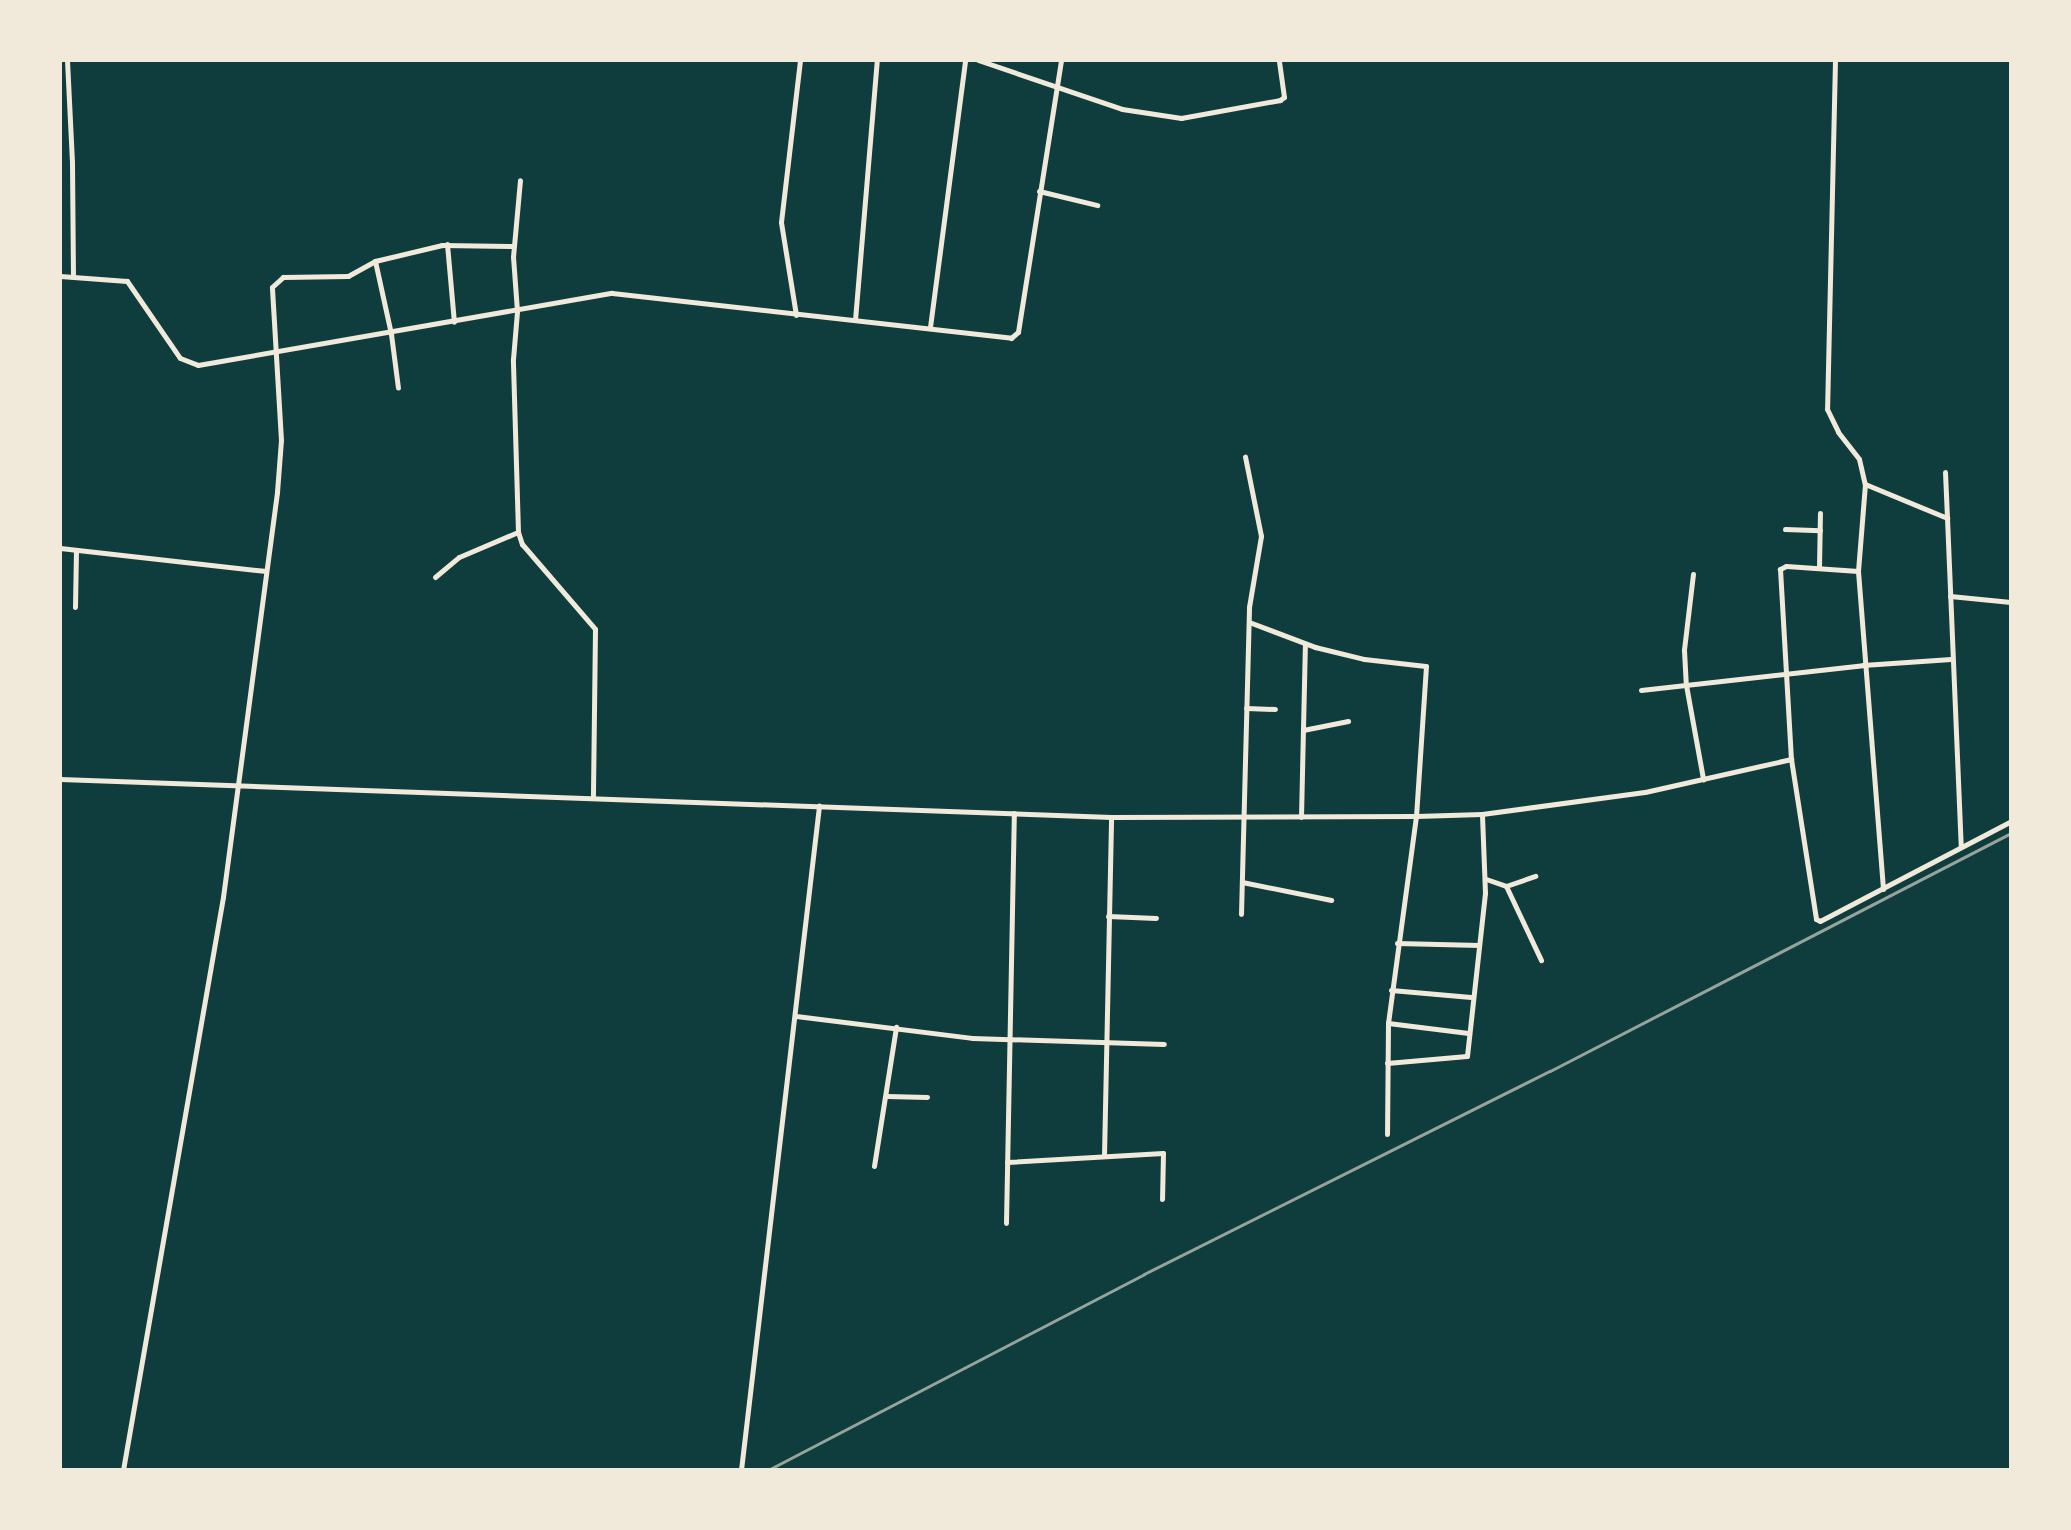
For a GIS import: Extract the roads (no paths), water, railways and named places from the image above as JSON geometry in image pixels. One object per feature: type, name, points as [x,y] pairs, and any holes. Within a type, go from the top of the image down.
[{"type":"street","points":[[67,60],[73,275]]},
{"type":"street","points":[[796,315],[781,222],[800,60]]},
{"type":"street","points":[[855,320],[877,60]]},
{"type":"street","points":[[930,327],[965,60]]},
{"type":"street","points":[[978,60],[1059,85],[1122,109],[1181,118],[1280,100],[1284,97],[1279,60]]},
{"type":"street","points":[[60,276],[127,281],[177,354],[192,364],[391,334],[612,293],[1015,337],[1061,60]]},
{"type":"street","points":[[1835,60],[1826,398],[1830,420],[1859,459],[1865,484],[1858,573],[1883,889]]},
{"type":"street","points":[[520,180],[513,246],[517,311],[513,359],[518,532],[522,544],[595,629],[593,798]]},
{"type":"street","points":[[1039,191],[1097,205]]},
{"type":"street","points":[[123,1470],[223,897],[280,464],[272,295],[275,282],[283,277],[348,276],[375,261],[447,244],[513,246]]},
{"type":"street","points":[[447,244],[454,322]]},
{"type":"street","points":[[375,261],[391,334],[398,388]]},
{"type":"street","points":[[1241,914],[1249,622],[1261,536],[1245,457]]},
{"type":"street","points":[[1945,472],[1961,847]]},
{"type":"street","points":[[1865,484],[1947,518]]},
{"type":"street","points":[[1819,568],[1820,513]]},
{"type":"street","points":[[1785,529],[1820,530]]},
{"type":"street","points":[[435,577],[459,557],[518,532]]},
{"type":"street","points":[[60,548],[264,571]]},
{"type":"street","points":[[75,607],[76,550]]},
{"type":"street","points":[[1858,573],[1782,567],[1791,759],[1816,919],[1820,921],[2011,821]]},
{"type":"street","points":[[1693,574],[1684,650],[1686,685],[1703,779]]},
{"type":"street","points":[[1950,596],[2011,602]]},
{"type":"street","points":[[1249,622],[1305,644],[1364,659],[1426,666],[1416,816],[1388,1023],[1387,1134]]},
{"type":"street","points":[[1301,817],[1305,644]]},
{"type":"street","points":[[1641,690],[1863,665],[1951,659]]},
{"type":"street","points":[[1246,708],[1275,709]]},
{"type":"street","points":[[1303,730],[1348,721]]},
{"type":"street","points":[[60,779],[1111,817],[1416,816],[1482,814],[1645,792],[1791,759]]},
{"type":"street","points":[[741,1470],[819,806]]},
{"type":"street","points":[[1006,1223],[1007,1036],[1014,813]]},
{"type":"street","points":[[1387,1063],[1465,1058],[1486,879],[1482,814]]},
{"type":"street","points":[[1104,1156],[1111,817]]},
{"type":"street","points":[[1486,879],[1506,886],[1535,876]]},
{"type":"street","points":[[1242,882],[1331,900]]},
{"type":"street","points":[[1506,886],[1541,960]]},
{"type":"street","points":[[1108,916],[1156,918]]},
{"type":"street","points":[[1397,943],[1479,945]]},
{"type":"street","points":[[1391,990],[1471,997]]},
{"type":"street","points":[[796,1016],[972,1038],[1007,1036],[1164,1044]]},
{"type":"street","points":[[1388,1023],[1468,1033]]},
{"type":"street","points":[[874,1166],[896,1027]]},
{"type":"street","points":[[887,1096],[927,1097]]},
{"type":"street","points":[[1007,1162],[1163,1153],[1162,1199]]},
{"type":"railway","points":[[768,1470],[1144,1274],[1550,1071],[2011,833]]}]
